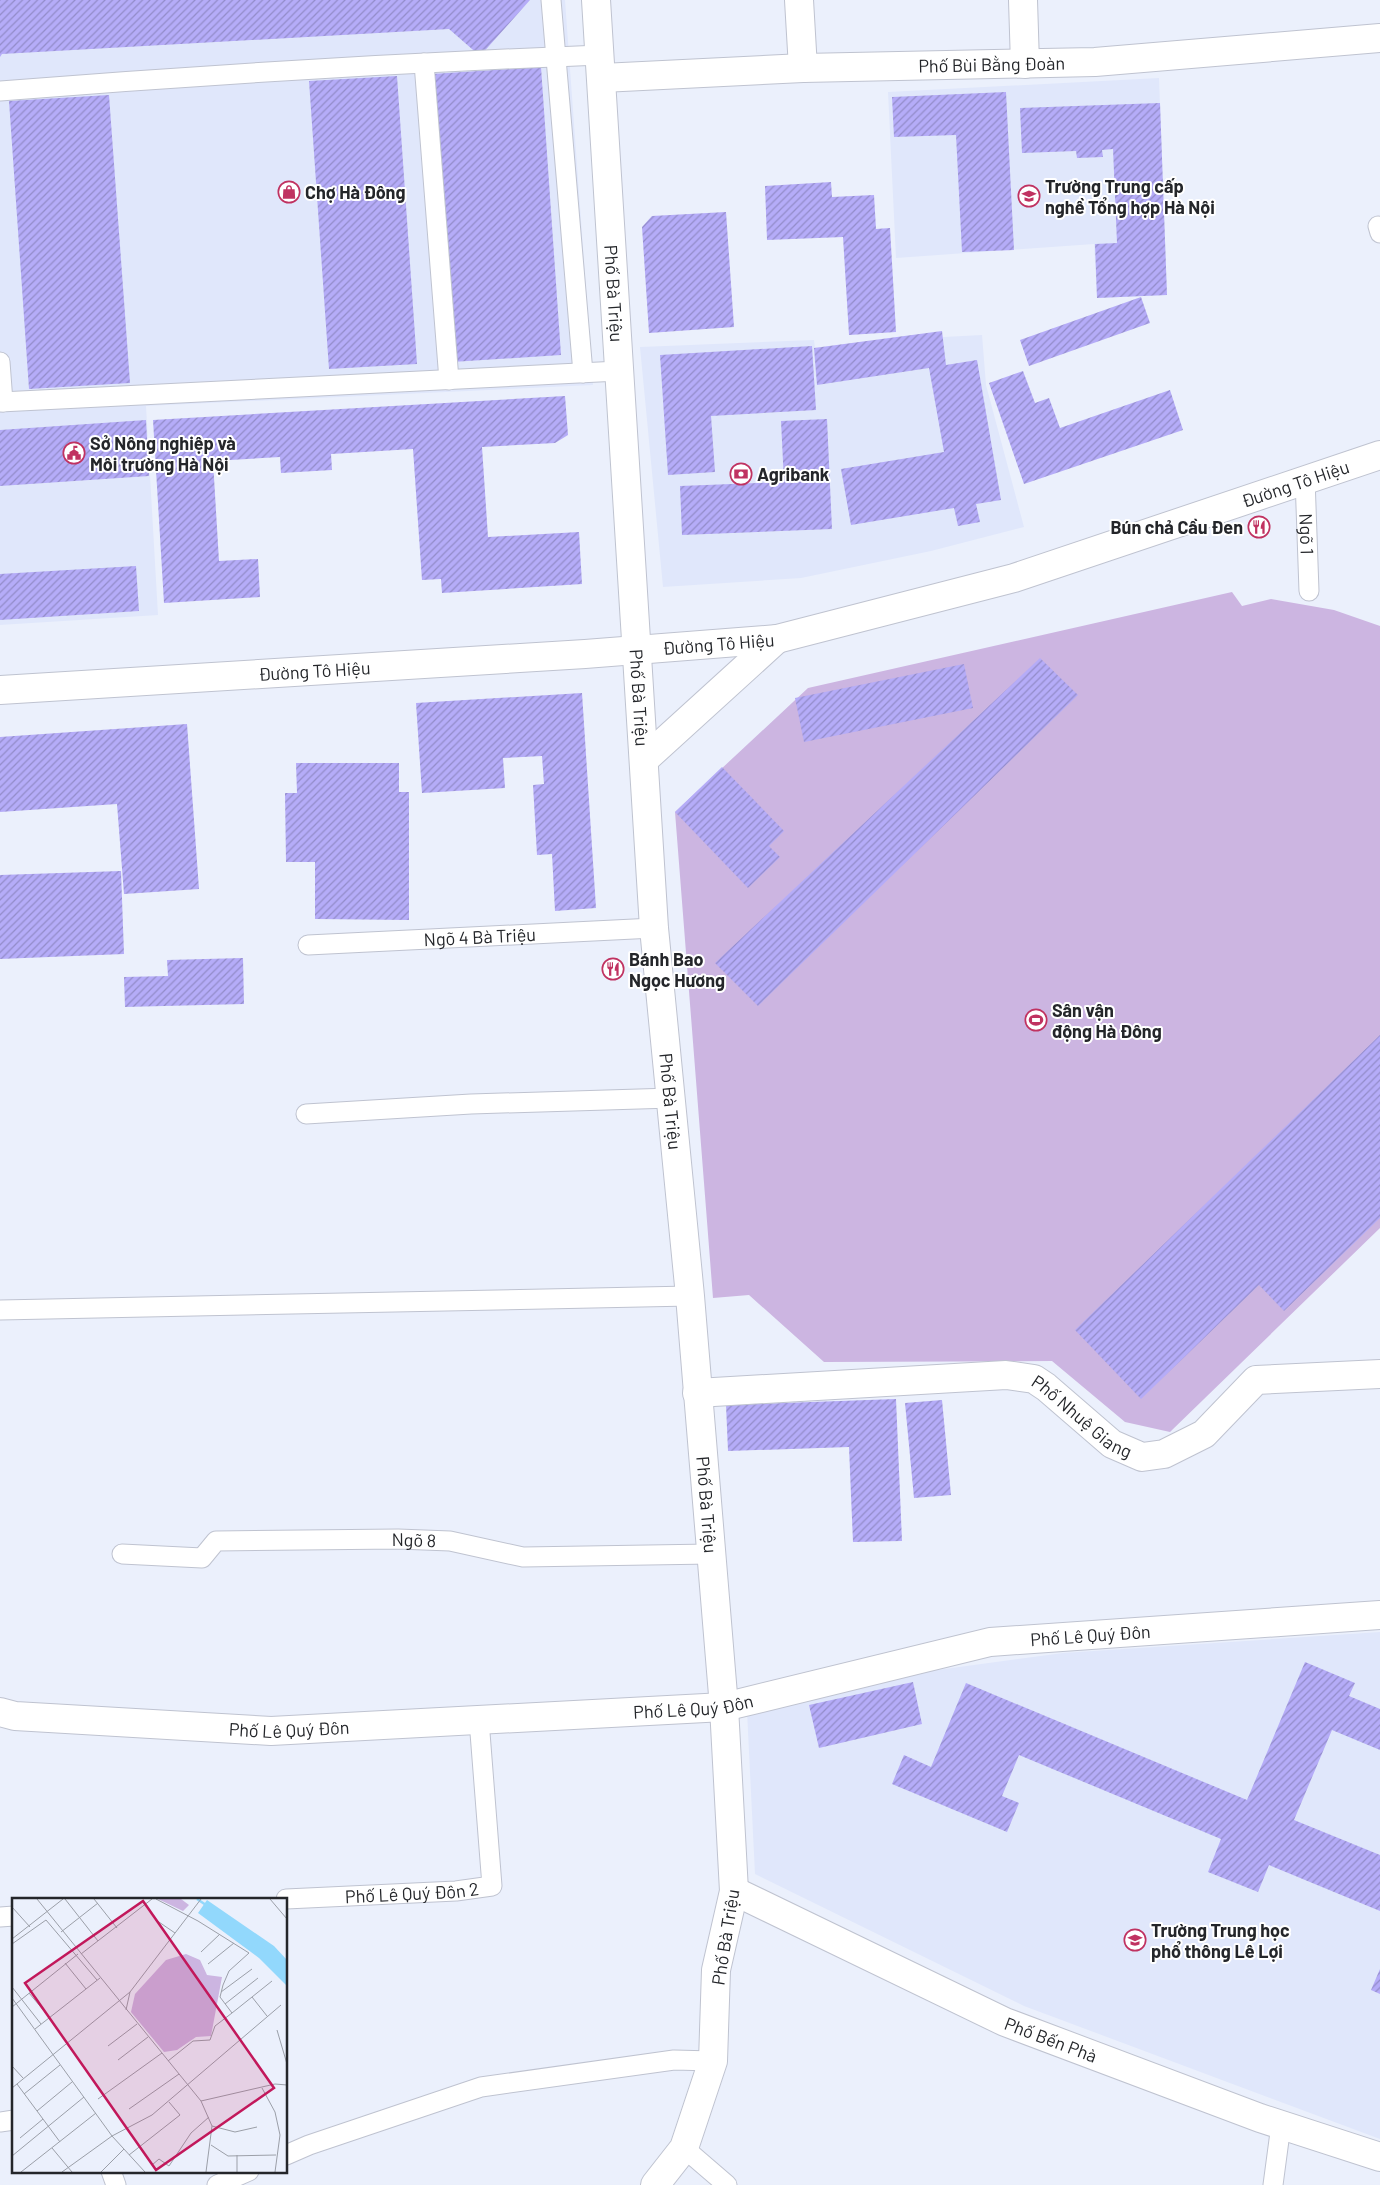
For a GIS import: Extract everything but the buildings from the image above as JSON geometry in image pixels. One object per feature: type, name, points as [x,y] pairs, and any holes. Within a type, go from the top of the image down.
[{"type":"street","name":"Phố Bà Triệu","points":[[596,0],[635,650],[644,759],[654,928],[690,1296],[724,1707],[734,1891],[716,1970],[713,2061],[684,2148],[655,2185]]},
{"type":"street","points":[[799,0],[803,68]]},
{"type":"street","points":[[1023,0],[1025,64]]},
{"type":"street","name":"Phố Bùi Bằng Đoàn","points":[[601,67],[803,68],[1095,62],[1380,38]]},
{"type":"street","name":"Đường Tô Hiệu","points":[[0,690],[635,650],[777,639],[1014,578],[1305,478],[1380,455]]},
{"type":"street","points":[[644,759],[777,639]]},
{"type":"street","name":"Phố Nhuệ Giang","points":[[697,1393],[1006,1375],[1034,1379],[1046,1387],[1112,1444],[1142,1457],[1164,1454],[1204,1434],[1256,1380],[1380,1374]]},
{"type":"street","name":"Phố Lê Quý Đôn","points":[[0,1712],[16,1716],[271,1731],[724,1707],[990,1642],[1380,1615]]},
{"type":"street","name":"Phố Bến Phà","points":[[734,1891],[1005,2022],[1281,2125],[1380,2157]]},
{"type":"lane","points":[[551,0],[583,373]]},
{"type":"lane","points":[[0,92],[184,77],[556,57],[601,67]]},
{"type":"lane","points":[[424,63],[448,380]]},
{"type":"lane","points":[[0,362],[2,402],[618,371]]},
{"type":"lane","name":"Ngõ 1","points":[[1305,478],[1309,591]]},
{"type":"lane","name":"Ngõ 4 Bà Triệu","points":[[308,945],[654,928]]},
{"type":"lane","points":[[306,1114],[471,1104],[672,1098]]},
{"type":"lane","points":[[0,1310],[690,1296]]},
{"type":"lane","name":"Ngõ 8","points":[[122,1554],[202,1558],[216,1541],[388,1539],[450,1541],[523,1557],[711,1554]]},
{"type":"lane","name":"Phố Lê Quý Đôn 2","points":[[288,1899],[456,1891],[492,1886],[479,1720]]},
{"type":"lane","points":[[288,2154],[309,2145],[481,2087],[674,2060],[713,2061]]},
{"type":"lane","points":[[1273,2185],[1281,2125]]},
{"type":"lane","points":[[684,2148],[727,2185]]},
{"type":"lane","points":[[111,2172],[116,2185]]},
{"type":"lane","points":[[217,2185],[247,2172]]},
{"type":"shaded area","name":"Chợ Hà Đông","points":[[0,0],[565,0],[593,385],[146,406],[158,615],[0,625]]},
{"type":"shaded area","name":"Trường Trung cấp nghề Tổng hợp Hà Nội","points":[[1159,78],[1167,295],[1097,298],[1094,244],[896,258],[888,92]]},
{"type":"shaded area","points":[[982,335],[986,385],[1024,527],[931,551],[801,578],[663,587],[640,347],[814,340],[815,348],[905,339]]},
{"type":"shaded area","name":"Sân vận động Hà Đông","points":[[1232,592],[1242,606],[1271,599],[1334,610],[1380,626],[1380,1228],[1170,1432],[1125,1422],[1052,1361],[824,1362],[749,1295],[713,1298],[675,812],[808,688]]},
{"type":"shaded area","name":"Trường Trung học phổ thông Lê Lợi","points":[[1380,1632],[1380,2139],[1024,2006],[755,1874],[747,1711],[937,1670],[1063,1653]]},
{"type":"place","name":"Chợ Hà Đông","points":[[289,192]]},
{"type":"place","name":"Trường Trung cấp nghề Tổng hợp Hà Nội","points":[[1029,196]]},
{"type":"place","name":"Sở Nông nghiệp và Môi trường Hà Nội","points":[[74,453]]},
{"type":"place","name":"Agribank","points":[[741,474]]},
{"type":"place","name":"Bún chả Cầu Đen","points":[[1259,527]]},
{"type":"place","name":"Bánh Bao Ngọc Hương","points":[[613,969]]},
{"type":"place","name":"Sân vận động Hà Đông","points":[[1036,1020]]},
{"type":"place","name":"Trường Trung học phổ thông Lê Lợi","points":[[1135,1940]]}]
